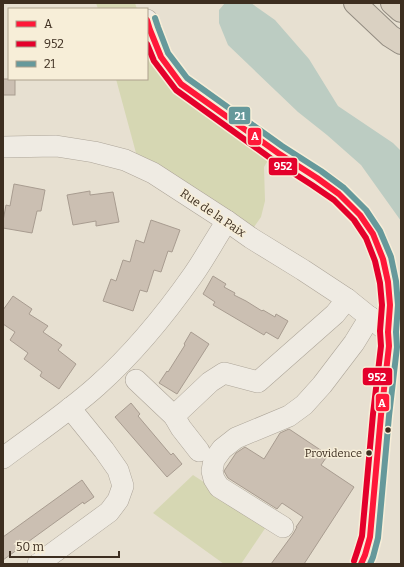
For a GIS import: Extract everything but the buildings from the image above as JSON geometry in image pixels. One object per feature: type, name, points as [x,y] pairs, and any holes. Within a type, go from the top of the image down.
[{"type":"highway","points":[[355,3],[397,41]]},
{"type":"highway","points":[[392,3],[401,11]]},
{"type":"street","points":[[148,23],[161,57],[181,84],[278,153],[339,194],[360,215],[373,234],[383,259],[387,276],[394,336],[389,346],[370,537],[361,564]]},
{"type":"street","name":"Rue de la Paix","points":[[3,147],[56,146],[94,152],[125,160],[153,173],[347,299],[394,336]]},
{"type":"street","points":[[3,458],[98,386],[142,340],[168,309],[194,274],[227,221]]},
{"type":"street","points":[[174,416],[210,382],[224,373],[258,382],[335,314],[347,299]]},
{"type":"street","points":[[283,527],[219,487],[214,480],[212,471],[214,460],[222,449],[236,438],[289,416],[304,405],[322,385],[354,344],[370,317]]},
{"type":"street","points":[[136,380],[174,416],[181,428],[199,451]]},
{"type":"street","points":[[38,564],[109,512],[118,500],[123,486],[118,470],[70,408]]},
{"type":"green space","points":[[96,3],[135,3],[137,8],[98,8]]},
{"type":"green space","points":[[148,44],[270,157],[264,167],[265,201],[261,217],[254,227],[136,153],[116,80],[148,80]]},
{"type":"green space","points":[[193,475],[268,524],[241,564],[224,564],[153,513]]},
{"type":"shaded area","points":[[225,3],[251,3],[275,20],[309,59],[338,106],[393,143],[401,151],[401,221],[361,165],[298,112],[228,45],[219,23],[219,10]]},
{"type":"transit line","name":"21","points":[[155,18],[168,53],[187,78],[344,188],[366,210],[380,231],[391,257],[396,281],[398,305],[396,332],[397,347],[378,538],[370,564]]},
{"type":"transit line","name":"A","points":[[148,23],[161,57],[181,84],[278,153],[339,194],[360,215],[373,234],[383,259],[388,282],[390,305],[388,332],[389,346],[370,537],[361,564]]},
{"type":"transit line","name":"952","points":[[148,46],[154,61],[176,90],[273,160],[334,200],[354,220],[366,238],[375,261],[380,283],[382,305],[380,331],[381,346],[362,536],[354,561]]},
{"type":"place","name":"Providence","points":[[369,453]]}]
